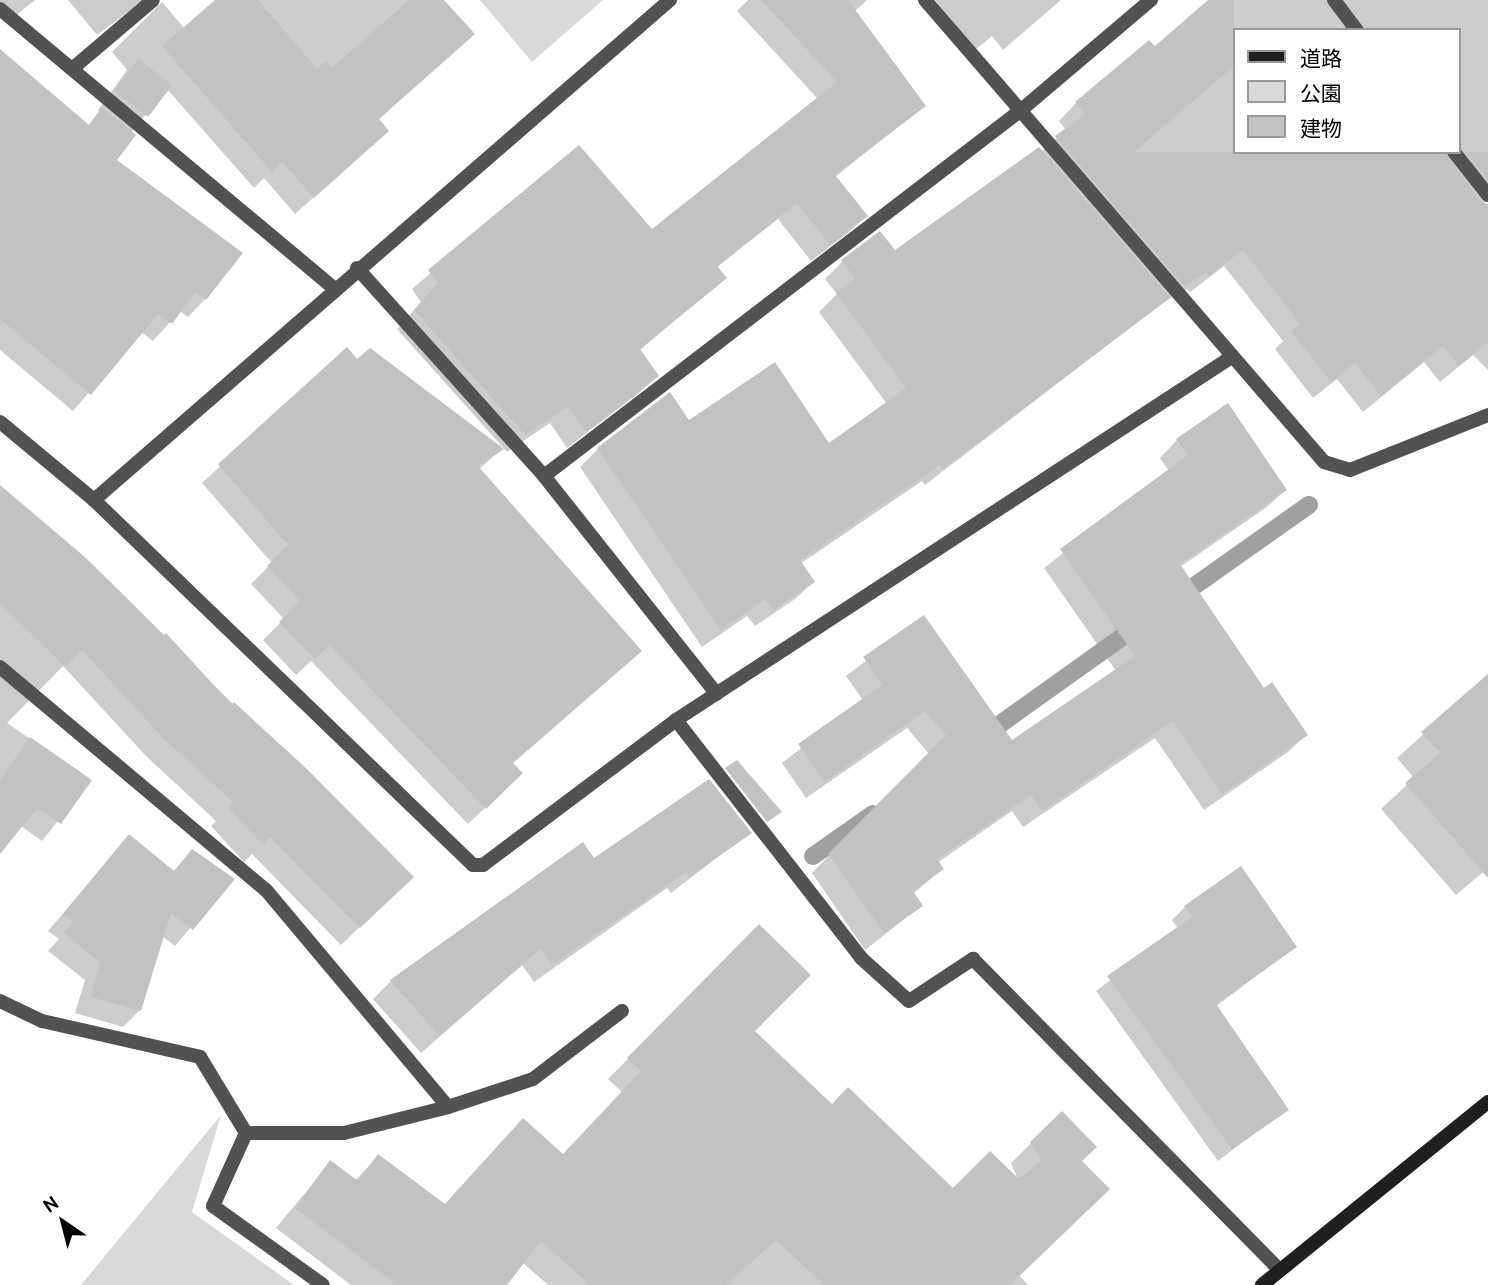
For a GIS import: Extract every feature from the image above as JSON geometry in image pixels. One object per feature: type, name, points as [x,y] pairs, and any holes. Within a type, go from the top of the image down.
[{"type":"street","points":[[72,69],[153,0]]},
{"type":"street","points":[[94,500],[357,268],[670,0]]},
{"type":"street","points":[[925,0],[1230,358],[1324,462],[1350,470],[1488,415]]},
{"type":"street","points":[[544,476],[1020,111],[1151,0]]},
{"type":"street","points":[[1334,0],[1355,28]]},
{"type":"street","points":[[0,9],[334,288]]},
{"type":"street","points":[[1456,154],[1488,195]]},
{"type":"street","points":[[357,268],[544,476],[717,694]]},
{"type":"street","points":[[0,422],[94,500],[472,865],[483,865],[676,720],[1230,358]]},
{"type":"street","points":[[0,667],[266,890],[448,1107]]},
{"type":"street","points":[[676,720],[861,958],[909,1001],[973,959],[1280,1270]]},
{"type":"street","points":[[0,1001],[42,1021],[200,1057],[246,1133]]},
{"type":"street","points":[[246,1133],[344,1133],[448,1107],[533,1079],[622,1011]]},
{"type":"street","points":[[1262,1285],[1488,1102]]},
{"type":"street","points":[[246,1133],[213,1206],[323,1285]]},
{"type":"green space","points":[[480,0],[603,0],[532,62]]},
{"type":"green space","points":[[221,1115],[192,1212],[294,1285],[81,1285]]},
{"type":"building","points":[[215,0],[258,0],[317,69],[326,61],[332,68],[409,0],[444,0],[475,34],[379,119],[389,131],[314,198],[282,162],[272,172],[162,46]]},
{"type":"building","points":[[761,0],[848,0],[926,106],[835,175],[868,216],[830,245],[797,203],[717,266],[727,278],[640,349],[659,376],[586,432],[568,407],[525,435],[414,310],[438,283],[428,270],[579,145],[652,229],[837,82]]},
{"type":"building","points":[[1208,0],[1234,0],[1232,68],[1134,152],[1446,154],[1480,201],[1488,204],[1488,342],[1459,366],[1443,346],[1381,396],[1355,363],[1331,382],[1291,331],[1300,324],[1243,250],[1209,276],[1206,272],[1185,287],[1055,136],[1085,114],[1075,102],[1149,40],[1155,46]]},
{"type":"building","points":[[0,49],[89,125],[102,107],[136,135],[117,160],[243,253],[206,300],[195,292],[172,324],[158,314],[91,395],[0,319]]},
{"type":"building","points":[[138,59],[172,85],[148,117],[114,91]]},
{"type":"building","points":[[1039,147],[1170,298],[943,469],[940,465],[800,560],[815,582],[773,610],[765,599],[721,630],[597,448],[670,392],[689,420],[775,362],[829,443],[906,388],[836,293],[855,278],[841,260],[880,231],[895,250]]},
{"type":"building","points":[[1466,152],[1488,152],[1488,179]]},
{"type":"building","points":[[347,347],[357,359],[370,348],[504,449],[478,466],[642,651],[513,763],[523,773],[486,809],[329,645],[315,659],[279,622],[300,601],[267,566],[288,545],[218,464]]},
{"type":"building","points":[[1228,403],[1287,490],[1180,564],[1264,688],[1272,682],[1308,735],[1222,794],[1173,721],[1042,811],[1031,795],[937,859],[944,869],[913,891],[923,906],[884,933],[828,854],[946,735],[925,711],[824,782],[798,744],[882,685],[863,657],[924,615],[1012,740],[1135,656],[1060,549],[1188,455],[1176,439]]},
{"type":"building","points":[[0,485],[86,558],[164,635],[166,633],[232,705],[234,702],[308,770],[414,877],[360,928],[270,837],[263,845],[228,808],[233,802],[163,738],[82,650],[65,667],[0,603]]},
{"type":"building","points":[[1488,674],[1488,878],[1405,783],[1440,753],[1421,732]]},
{"type":"building","points":[[30,737],[92,780],[61,824],[37,808],[0,854],[0,780]]},
{"type":"building","points":[[737,760],[782,812],[767,822],[725,768]]},
{"type":"building","points":[[709,779],[752,833],[689,877],[686,872],[552,965],[541,949],[439,1036],[390,980],[583,842],[594,858]]},
{"type":"building","points":[[129,834],[174,871],[192,849],[235,879],[193,930],[171,913],[141,1011],[91,997],[100,963],[64,933],[74,922],[63,914]]},
{"type":"building","points":[[1241,866],[1297,947],[1216,1004],[1289,1110],[1232,1149],[1107,976],[1192,917],[1184,906]]},
{"type":"building","points":[[759,924],[811,975],[755,1031],[832,1104],[848,1087],[953,1188],[990,1151],[1019,1179],[1042,1160],[1030,1142],[1062,1111],[1097,1147],[1082,1161],[1110,1189],[1010,1285],[824,1285],[776,1240],[726,1285],[590,1285],[541,1241],[507,1285],[397,1285],[295,1208],[330,1160],[358,1181],[378,1154],[445,1204],[523,1118],[563,1154],[641,1071],[627,1058]]},
{"type":"waterway","points":[[1176,599],[1309,505]]},
{"type":"waterway","points":[[982,737],[1142,623]]},
{"type":"waterway","points":[[813,856],[873,814]]}]
